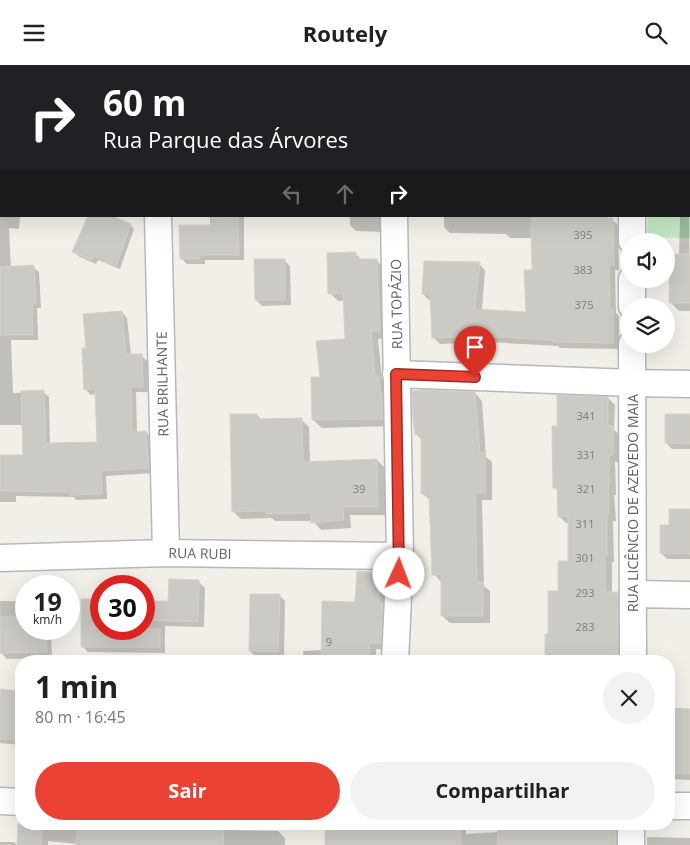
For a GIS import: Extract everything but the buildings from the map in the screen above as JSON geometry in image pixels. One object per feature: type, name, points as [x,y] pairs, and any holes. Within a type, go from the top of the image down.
[{"type":"street","name":"RUA BRILHANTE","points":[[158,217],[166,553]]},
{"type":"street","name":"RUA TOPÁZIO","points":[[394,217],[400,556],[395,655]]},
{"type":"street","points":[[632,217],[632,233]]},
{"type":"street","name":"RUA LICÊNCIO DE AZEVEDO MAIA","points":[[632,353],[633,655]]},
{"type":"street","points":[[396,374],[690,384]]},
{"type":"street","name":"RUA RUBI","points":[[0,558],[166,553],[400,556]]},
{"type":"street","points":[[633,595],[690,595]]},
{"type":"street","points":[[0,801],[15,802]]},
{"type":"street","points":[[675,806],[690,806]]},
{"type":"street","points":[[631,830],[631,845]]},
{"type":"green space","points":[[648,217],[690,217],[690,238],[675,238],[675,233],[647,233]]},
{"type":"route","points":[[399,574],[396,374],[475,377]]}]
